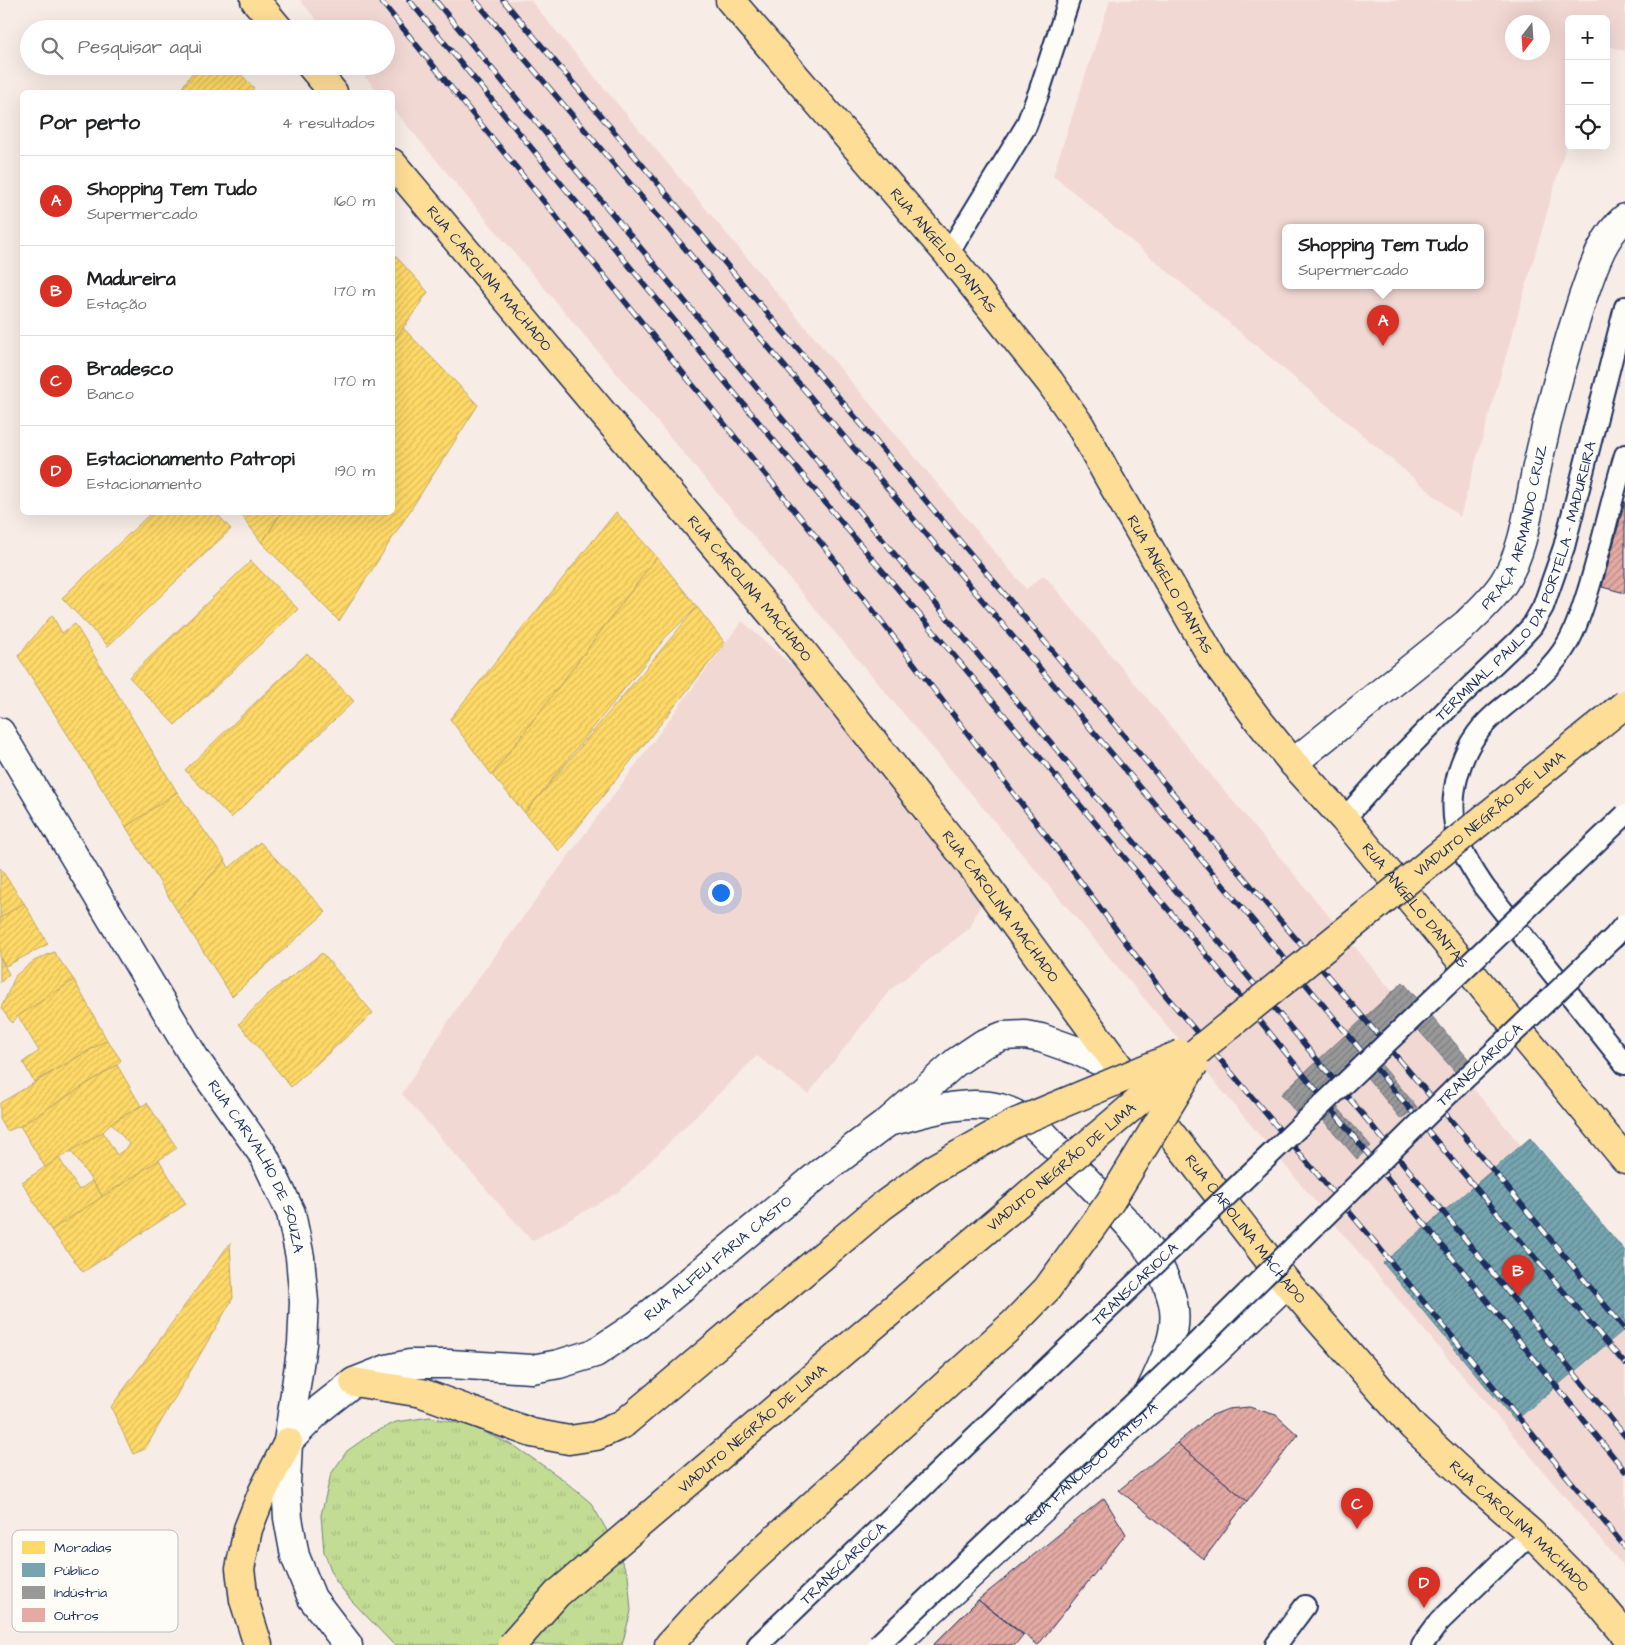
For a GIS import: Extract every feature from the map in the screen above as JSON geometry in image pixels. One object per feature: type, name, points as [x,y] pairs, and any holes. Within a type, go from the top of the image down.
[{"type":"main road","points":[[255,0],[272,20]]},
{"type":"main road","name":"RUA ANGELO DANTAS","points":[[730,0],[948,254],[1050,382],[1080,425],[1212,659],[1258,721],[1344,819],[1625,1159]]},
{"type":"main road","points":[[319,75],[331,90]]},
{"type":"main road","name":"RUA CAROLINA MACHADO","points":[[395,167],[788,632],[997,898],[1123,1072],[1287,1283],[1413,1426],[1469,1479],[1531,1533],[1593,1596],[1625,1634]]},
{"type":"main road","name":"PRAÇA ARMANDO CRUZ","points":[[1293,763],[1466,624],[1504,582],[1517,553],[1525,526],[1537,463],[1551,407],[1590,276],[1610,233],[1625,218]]},
{"type":"main road","name":"VIADUTO NEGRÃO DE LIMA","points":[[512,1645],[564,1588],[1206,1044],[1625,704]]},
{"type":"main road","name":"RUA CARVALHO DE SOUZA","points":[[0,732],[194,1056],[264,1156],[290,1213],[300,1257],[304,1302],[302,1344],[288,1442],[286,1485],[288,1518],[295,1556],[312,1598],[348,1645]]},
{"type":"main road","name":"RUA ALFEU FARIA CASTO","points":[[288,1442],[322,1408],[354,1382],[387,1369],[410,1364],[449,1364],[532,1369],[559,1364],[595,1353],[637,1325],[819,1174],[888,1122],[956,1062],[983,1044],[1003,1036],[1025,1035],[1041,1038],[1078,1051],[1123,1072]]},
{"type":"main road","points":[[354,1382],[422,1393],[532,1433],[569,1440],[596,1436],[623,1424],[881,1207],[932,1170],[1015,1122],[1206,1044]]},
{"type":"main road","points":[[669,1645],[698,1613],[753,1559],[1013,1324],[1047,1289],[1110,1202],[1206,1044]]},
{"type":"main road","points":[[888,1122],[956,1106],[980,1104],[1002,1109],[1032,1124],[1137,1233],[1156,1262],[1166,1283],[1173,1304],[1174,1320],[1172,1340],[1139,1419]]},
{"type":"main road","name":"RUA FANCISCO BATISTA","points":[[894,1645],[1139,1419],[1215,1352],[1287,1283]]},
{"type":"main road","points":[[258,1645],[244,1600],[240,1569],[248,1528],[263,1491],[288,1442]]},
{"type":"lane","points":[[948,254],[1026,126],[1069,0]]},
{"type":"lane","name":"TERMINAL PAULO DA PORTELA - MADUREIRA","points":[[1344,819],[1397,760],[1518,641],[1532,626],[1543,607],[1564,547],[1625,307]]},
{"type":"lane","points":[[1625,455],[1598,558],[1574,631],[1567,645],[1543,675],[1490,719],[1474,738],[1459,770],[1454,795],[1454,811],[1460,843],[1465,856],[1484,887],[1625,1064]]},
{"type":"lane","name":"TRANSCARIOCA","points":[[758,1645],[1625,815]]},
{"type":"lane","name":"TRANSCARIOCA","points":[[878,1645],[1173,1366],[1448,1095],[1614,937],[1625,924]]},
{"type":"lane","points":[[1422,1645],[1439,1622],[1531,1533]]},
{"type":"lane","points":[[1276,1645],[1305,1606]]},
{"type":"shaded area","points":[[300,0],[530,0],[1026,589],[1044,575],[1625,1270],[1625,1568],[395,111],[395,90],[376,90],[364,75],[395,75],[395,20],[317,20]]},
{"type":"shaded area","points":[[1110,0],[1625,0],[1625,51],[1610,46],[1610,15],[1565,15],[1565,149],[1460,517],[1053,175]]},
{"type":"shaded area","points":[[742,621],[832,701],[852,725],[880,772],[933,835],[986,892],[970,928],[891,989],[808,1094],[757,1056],[620,1191],[532,1241],[402,1094],[462,1000]]},
{"type":"green space","points":[[430,1417],[471,1426],[516,1447],[561,1478],[591,1503],[609,1534],[628,1575],[631,1611],[622,1645],[394,1645],[351,1600],[335,1580],[324,1552],[321,1515],[331,1474],[347,1451],[371,1434],[396,1422]]},
{"type":"building: Moradias","points":[[191,75],[242,75],[254,88],[252,90],[180,90]]},
{"type":"building: Moradias","points":[[395,255],[428,292],[395,340]]},
{"type":"building: Moradias","points":[[403,328],[478,405],[339,621],[262,543],[280,515],[395,515],[395,340]]},
{"type":"building: Moradias","points":[[616,512],[657,557],[492,775],[450,719]]},
{"type":"building: Moradias","points":[[149,515],[218,515],[231,529],[108,646],[62,598]]},
{"type":"building: Moradias","points":[[241,515],[279,515],[262,543]]},
{"type":"building: Moradias","points":[[657,557],[697,607],[665,638],[525,813],[492,775]]},
{"type":"building: Moradias","points":[[251,561],[298,609],[175,725],[129,677]]},
{"type":"building: Moradias","points":[[697,607],[725,643],[559,851],[525,813]]},
{"type":"building: Moradias","points":[[52,615],[62,633],[75,624],[177,792],[126,827],[18,656]]},
{"type":"building: Moradias","points":[[307,653],[354,701],[231,818],[185,770]]},
{"type":"building: Moradias","points":[[177,792],[225,860],[178,912],[126,827]]},
{"type":"building: Moradias","points":[[260,842],[326,912],[232,996],[178,912],[225,860],[229,868]]},
{"type":"building: Moradias","points":[[0,868],[24,903],[0,918]]},
{"type":"building: Moradias","points":[[24,903],[48,944],[6,966],[0,958],[0,918]]},
{"type":"building: Moradias","points":[[54,952],[74,980],[18,1016],[12,1023],[1,1008],[16,975],[34,961]]},
{"type":"building: Moradias","points":[[322,953],[373,1013],[291,1087],[239,1024],[267,995]]},
{"type":"building: Moradias","points":[[0,958],[9,974],[0,983]]},
{"type":"building: Moradias","points":[[74,980],[107,1040],[34,1082],[23,1062],[39,1051],[18,1016]]},
{"type":"building: Moradias","points":[[107,1040],[121,1060],[117,1065],[20,1126],[7,1131],[0,1119],[0,1103]]},
{"type":"building: Moradias","points":[[117,1065],[141,1106],[111,1123],[103,1132],[45,1167],[20,1126]]},
{"type":"building: Moradias","points":[[147,1103],[177,1148],[103,1197],[71,1151],[103,1132],[117,1155],[130,1145],[111,1123]]},
{"type":"building: Moradias","points":[[59,1158],[79,1190],[92,1181],[103,1197],[51,1230],[22,1182]]},
{"type":"building: Moradias","points":[[159,1160],[186,1204],[83,1272],[51,1230]]},
{"type":"building: Moradias","points":[[230,1243],[233,1298],[145,1449],[133,1454],[111,1407]]},
{"type":"building: Público","points":[[1530,1138],[1625,1251],[1625,1329],[1515,1421],[1383,1263]]},
{"type":"building: Indústria","points":[[1403,982],[1471,1062],[1457,1074],[1406,1016],[1369,1050],[1417,1107],[1401,1119],[1365,1075],[1333,1102],[1371,1146],[1357,1159],[1309,1104],[1297,1114],[1281,1094]]},
{"type":"building: Outros","points":[[1625,501],[1625,593],[1602,587]]},
{"type":"building: Outros","points":[[1249,1407],[1276,1415],[1298,1435],[1247,1501],[1177,1443],[1210,1416],[1228,1409]]},
{"type":"building: Outros","points":[[1177,1443],[1247,1501],[1204,1559],[1119,1490]]},
{"type":"building: Outros","points":[[1104,1498],[1126,1534],[1038,1645],[978,1600]]},
{"type":"building: Outros","points":[[978,1600],[1023,1635],[1015,1645],[933,1645]]},
{"type":"railway","points":[[380,0],[826,549],[1054,846],[1162,991],[1368,1234],[1625,1547]]},
{"type":"railway","points":[[409,0],[848,530],[1205,953],[1625,1471]]},
{"type":"railway","points":[[435,0],[1091,791],[1422,1186],[1625,1436]]},
{"type":"railway","points":[[475,0],[1625,1364]]},
{"type":"railway","points":[[503,0],[1472,1145],[1625,1329]]},
{"type":"place","name":"Shopping Tem Tudo","points":[[1383,346]]},
{"type":"place","name":"Madureira","points":[[1518,1296]]},
{"type":"place","name":"Bradesco","points":[[1357,1529]]},
{"type":"place","name":"Estacionamento Patropi","points":[[1424,1608]]}]
